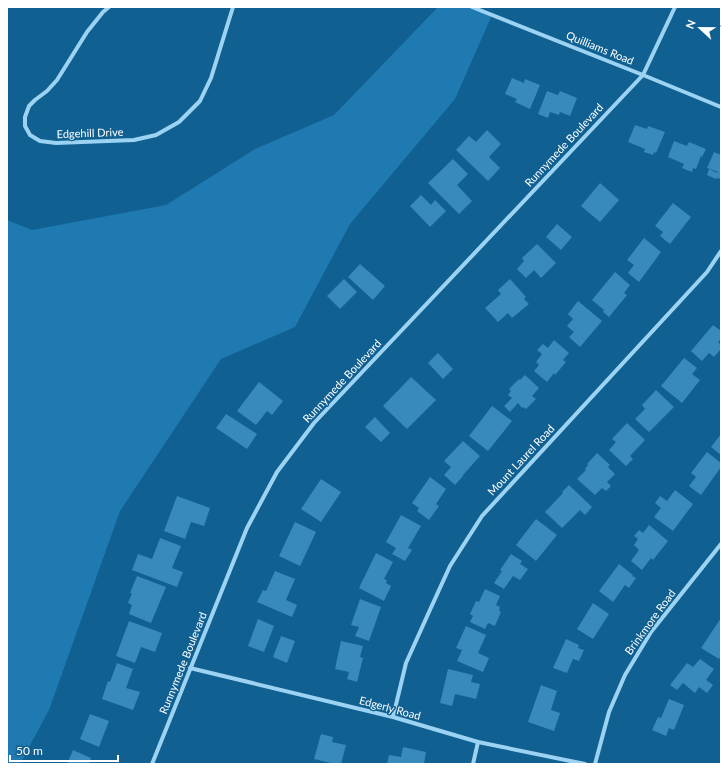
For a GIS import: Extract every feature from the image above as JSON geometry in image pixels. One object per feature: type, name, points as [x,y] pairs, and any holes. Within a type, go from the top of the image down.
[{"type":"street","name":"Edgehill Drive","points":[[109,7],[103,12],[87,32],[56,80],[47,91],[29,106],[25,116],[26,126],[30,135],[40,141],[56,144],[134,140],[156,135],[179,122],[200,102],[211,78],[233,7]]},
{"type":"street","name":"Quilliams Road","points":[[472,7],[721,106]]},
{"type":"street","name":"Runnymede Boulevard","points":[[152,764],[247,528],[277,472],[314,423],[643,75],[675,7]]},
{"type":"street","name":"Mount Laurel Road","points":[[393,717],[408,656],[450,566],[482,516],[707,272],[721,251]]},
{"type":"street","name":"Brinkmore Road","points":[[595,764],[609,712],[625,675],[651,632],[721,544]]},
{"type":"street","name":"Edgerly Road","points":[[190,668],[393,717],[478,742],[585,764]]},
{"type":"street","points":[[473,764],[478,742]]},
{"type":"shaded area","points":[[438,7],[472,7],[492,15],[455,99],[350,224],[295,327],[221,359],[120,511],[49,710],[20,764],[7,764],[7,220],[32,230],[166,205],[255,149],[334,115]]},
{"type":"building","points":[[512,78],[524,83],[525,79],[540,85],[530,109],[515,102],[517,99],[505,94]]},
{"type":"building","points":[[547,91],[558,95],[560,91],[577,98],[570,116],[560,112],[559,115],[550,112],[548,118],[538,114]]},
{"type":"building","points":[[635,125],[647,129],[648,126],[665,132],[656,153],[654,152],[653,155],[644,152],[645,149],[628,142]]},
{"type":"building","points":[[487,130],[501,144],[489,157],[500,168],[488,181],[456,150],[469,136],[476,142]]},
{"type":"building","points":[[674,141],[687,146],[689,142],[706,149],[702,157],[701,156],[696,169],[693,168],[692,172],[682,168],[684,164],[668,157]]},
{"type":"building","points":[[714,152],[721,155],[721,179],[716,179],[707,175],[709,169],[717,173],[718,172],[707,168]]},
{"type":"building","points":[[453,159],[468,174],[457,185],[472,201],[459,214],[428,183]]},
{"type":"building","points":[[600,183],[619,200],[600,222],[581,206]]},
{"type":"building","points":[[421,195],[431,205],[435,200],[446,211],[430,227],[410,206]]},
{"type":"building","points":[[673,203],[691,217],[670,244],[660,236],[663,232],[655,226]]},
{"type":"building","points":[[557,224],[572,237],[561,250],[546,237]]},
{"type":"building","points":[[644,238],[661,252],[639,282],[628,273],[634,265],[627,260]]},
{"type":"building","points":[[537,244],[556,263],[541,278],[534,270],[526,278],[517,269],[524,261],[522,258]]},
{"type":"building","points":[[360,264],[385,286],[373,300],[348,277]]},
{"type":"building","points":[[615,272],[630,285],[624,293],[627,295],[609,317],[603,312],[604,310],[592,300]]},
{"type":"building","points":[[344,279],[357,292],[340,309],[327,296]]},
{"type":"building","points":[[510,279],[526,297],[524,299],[529,304],[512,318],[508,313],[498,322],[485,308],[501,294],[498,290]]},
{"type":"building","points":[[578,301],[602,321],[580,347],[569,337],[574,332],[567,326],[573,319],[568,314]]},
{"type":"building","points":[[713,325],[721,331],[721,339],[718,342],[721,345],[721,349],[714,357],[709,353],[702,361],[691,351]]},
{"type":"building","points":[[554,340],[569,353],[563,360],[566,362],[547,382],[534,371],[539,365],[536,362],[542,354],[537,350],[543,344],[548,348]]},
{"type":"building","points":[[438,353],[453,369],[443,379],[428,363]]},
{"type":"building","points":[[684,358],[697,368],[692,374],[700,380],[682,403],[661,386]]},
{"type":"building","points":[[525,375],[539,388],[532,396],[536,399],[526,409],[523,407],[522,408],[518,403],[510,412],[504,406],[512,398],[508,395],[511,391],[509,389]]},
{"type":"building","points":[[411,377],[436,400],[407,429],[383,406]]},
{"type":"building","points":[[259,382],[283,401],[272,415],[267,411],[256,425],[237,411]]},
{"type":"building","points":[[656,390],[674,407],[649,432],[635,419],[645,409],[642,405]]},
{"type":"building","points":[[492,406],[512,421],[488,451],[469,436]]},
{"type":"building","points":[[226,414],[257,434],[247,449],[216,428]]},
{"type":"building","points":[[375,417],[390,433],[381,442],[365,427]]},
{"type":"building","points":[[627,423],[645,440],[630,456],[633,459],[626,466],[609,450],[616,442],[612,439]]},
{"type":"building","points":[[721,434],[721,455],[711,447]]},
{"type":"building","points":[[463,441],[480,456],[455,485],[444,475],[451,467],[444,461]]},
{"type":"building","points":[[707,452],[721,463],[721,467],[701,495],[689,486],[696,477],[691,473]]},
{"type":"building","points":[[597,453],[610,465],[608,467],[615,474],[607,482],[611,486],[606,491],[602,488],[595,495],[577,479],[586,470],[587,464]]},
{"type":"building","points":[[430,477],[446,489],[436,504],[439,506],[429,520],[417,511],[419,508],[412,503]]},
{"type":"building","points":[[321,479],[341,492],[321,522],[301,509]]},
{"type":"building","points":[[569,485],[592,507],[585,515],[580,510],[562,528],[545,512]]},
{"type":"building","points":[[675,490],[693,504],[673,531],[654,517],[661,508],[655,503],[660,496],[667,501]]},
{"type":"building","points":[[177,496],[210,508],[204,526],[191,522],[185,539],[164,531]]},
{"type":"building","points":[[401,515],[421,526],[408,548],[412,550],[405,561],[392,554],[396,548],[386,542]]},
{"type":"building","points":[[536,519],[557,535],[536,561],[516,545]]},
{"type":"building","points":[[295,522],[316,532],[300,566],[279,556]]},
{"type":"building","points":[[649,525],[668,541],[653,560],[651,558],[642,570],[631,561],[639,550],[634,545],[638,539],[634,536],[639,530],[643,533]]},
{"type":"building","points":[[160,538],[181,546],[172,568],[183,572],[177,587],[132,570],[138,554],[152,559]]},
{"type":"building","points":[[376,553],[393,562],[384,579],[387,580],[386,583],[391,586],[384,601],[359,588]]},
{"type":"building","points":[[511,554],[522,561],[520,564],[528,569],[520,580],[513,576],[504,589],[494,583],[502,571],[500,570]]},
{"type":"building","points":[[619,564],[636,578],[629,588],[625,585],[613,602],[599,591]]},
{"type":"building","points":[[275,571],[295,579],[286,600],[297,605],[292,617],[257,602],[263,590],[266,591]]},
{"type":"building","points":[[137,576],[166,587],[151,623],[129,614],[132,605],[128,603],[132,593],[130,593]]},
{"type":"building","points":[[485,589],[500,596],[496,605],[500,607],[499,611],[501,612],[495,626],[488,623],[485,629],[470,622],[473,616],[470,614],[476,601],[479,602]]},
{"type":"building","points":[[360,599],[381,607],[369,641],[355,636],[359,627],[351,625]]},
{"type":"building","points":[[593,603],[609,614],[593,639],[577,629]]},
{"type":"building","points":[[721,618],[721,655],[719,659],[701,648]]},
{"type":"building","points":[[258,619],[274,626],[264,652],[248,646]]},
{"type":"building","points":[[129,621],[162,633],[155,652],[141,647],[135,663],[116,656]]},
{"type":"building","points":[[466,626],[486,635],[478,653],[489,658],[483,672],[457,661],[462,650],[456,648]]},
{"type":"building","points":[[281,636],[295,641],[287,663],[273,657]]},
{"type":"building","points":[[566,639],[579,645],[578,648],[584,650],[579,661],[573,659],[567,673],[553,668]]},
{"type":"building","points":[[341,641],[363,646],[360,657],[363,658],[357,682],[347,679],[349,672],[335,669]]},
{"type":"building","points":[[700,659],[714,669],[706,680],[713,685],[707,693],[699,687],[695,693],[683,683],[677,690],[670,685],[687,663],[693,667]]},
{"type":"building","points":[[117,663],[133,669],[126,688],[140,692],[133,710],[102,699],[108,681],[110,682]]},
{"type":"building","points":[[448,669],[473,675],[471,682],[480,684],[476,699],[455,694],[452,706],[440,703]]},
{"type":"building","points":[[541,685],[557,691],[551,710],[560,713],[554,731],[528,722]]},
{"type":"building","points":[[669,699],[684,705],[674,730],[669,728],[666,736],[652,730],[658,717],[661,718]]},
{"type":"building","points":[[90,714],[109,721],[99,747],[80,739]]},
{"type":"building","points":[[321,734],[333,737],[332,742],[346,745],[341,764],[314,759]]},
{"type":"building","points":[[403,747],[426,752],[424,764],[387,764],[389,755],[401,757]]},
{"type":"building","points":[[73,750],[91,758],[89,764],[67,764]]}]
